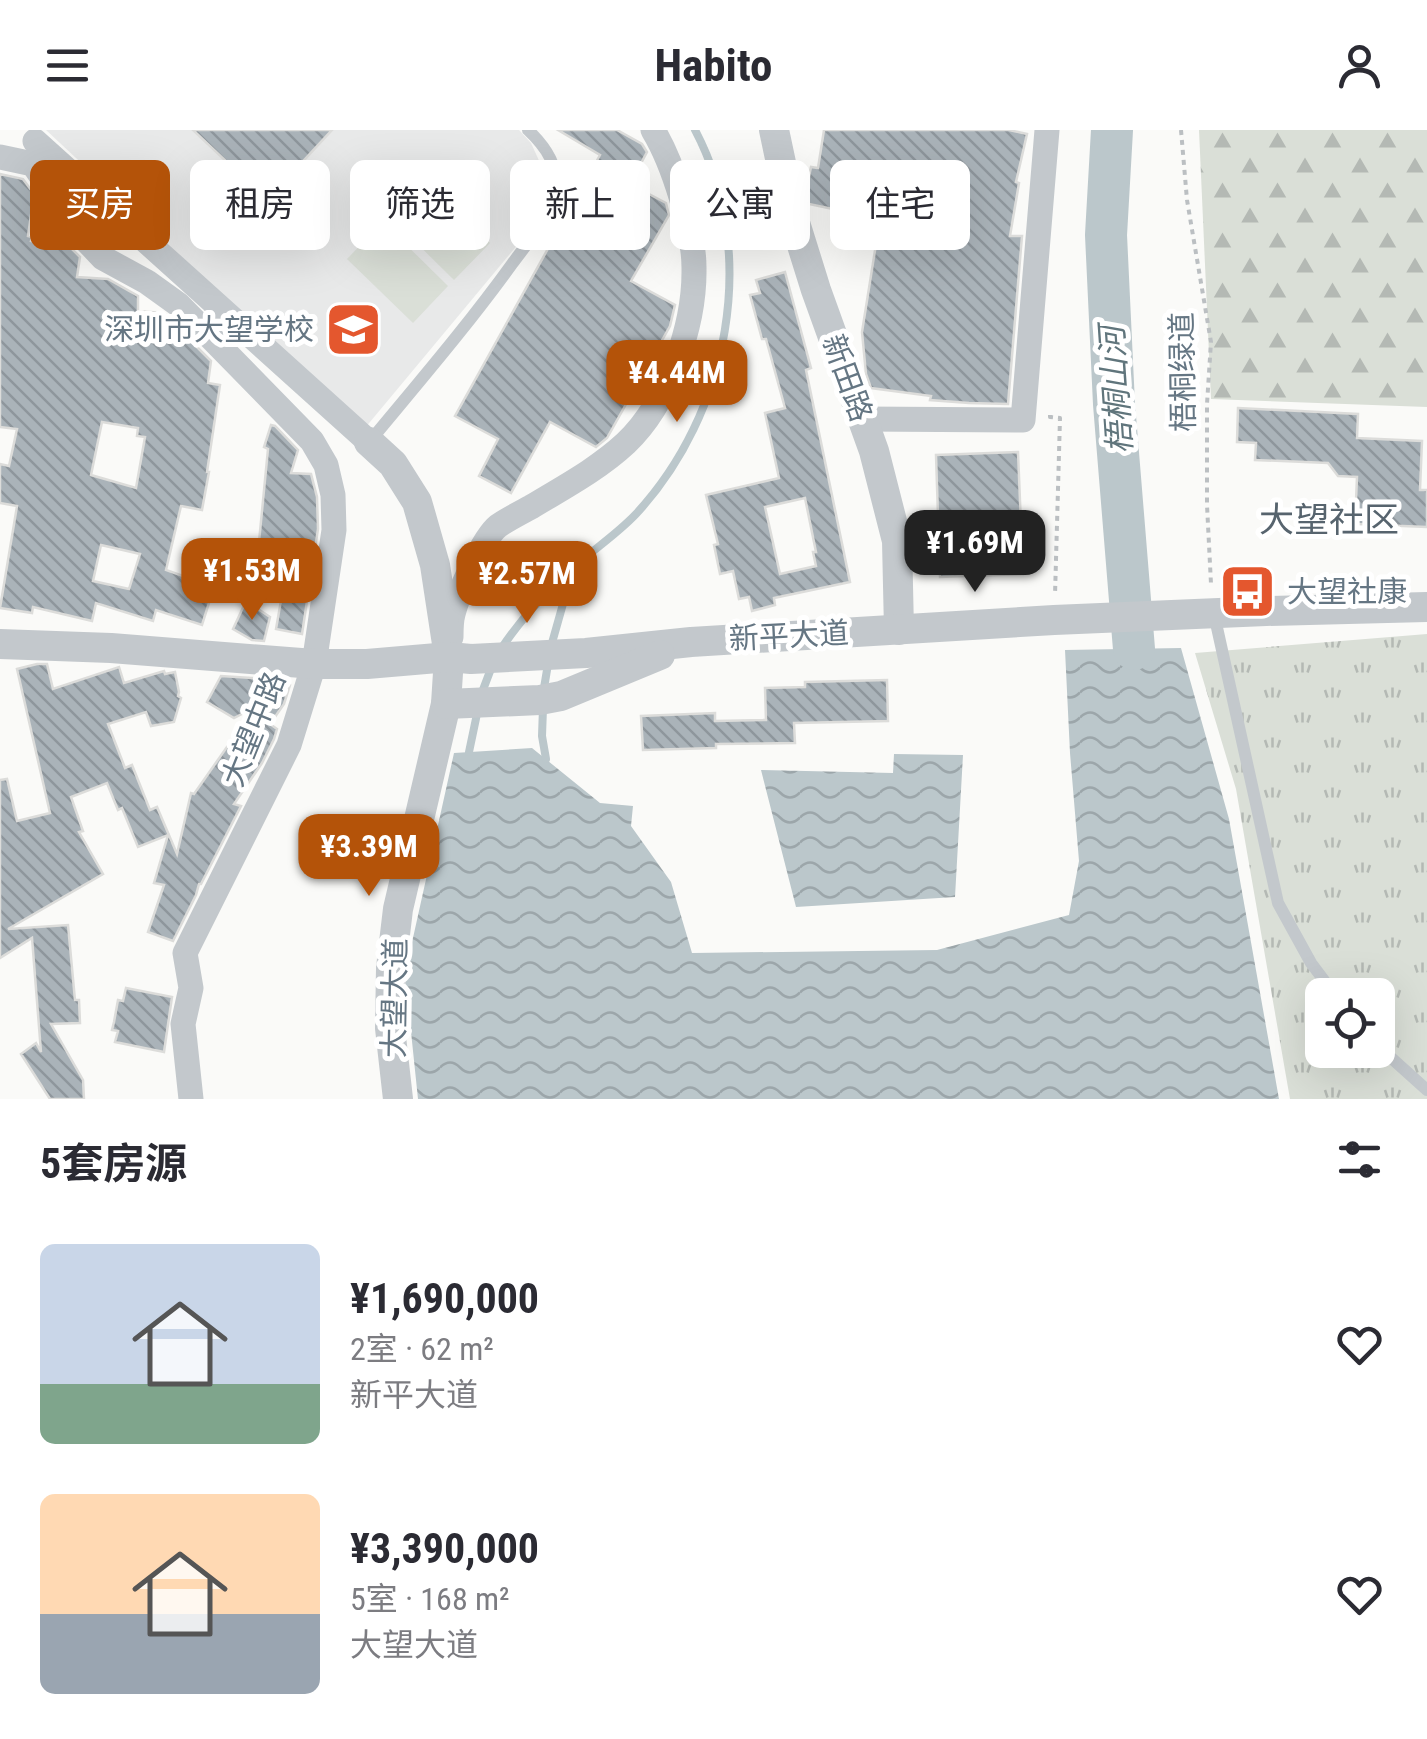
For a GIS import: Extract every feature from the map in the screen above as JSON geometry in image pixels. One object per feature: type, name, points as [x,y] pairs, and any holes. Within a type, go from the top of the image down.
[{"type":"street","points":[[460,658],[452,614],[481,548],[496,528],[599,466],[626,442],[650,417],[682,346],[694,267],[678,190],[666,152],[653,130]]},
{"type":"street","name":"新田路","points":[[774,130],[796,226],[874,451],[897,541],[899,630]]},
{"type":"street","points":[[862,418],[1023,420],[1047,130]]},
{"type":"street","points":[[35,142],[369,442]]},
{"type":"street","name":"大望中路","points":[[0,156],[33,164],[82,236],[103,258],[148,282],[178,304],[312,441],[326,465],[334,495],[334,530],[314,664],[289,746],[184,953],[191,988],[183,1024],[192,1099]]},
{"type":"street","name":"大望大道","points":[[369,442],[393,464],[417,502],[460,658],[457,704],[398,909],[391,968],[390,1028],[398,1099]]},
{"type":"street","name":"新平大道","points":[[0,644],[366,664],[586,654],[690,642],[1054,620],[1427,607]]},
{"type":"street","name":"新平大道","points":[[457,704],[540,700],[578,690],[690,642]]},
{"type":"lane","points":[[369,442],[486,300],[541,226],[555,192],[556,178],[552,160],[528,130]]},
{"type":"lane","points":[[1200,615],[1278,904],[1323,978]]},
{"type":"lane","points":[[1395,1061],[1427,1090]]},
{"type":"path","name":"梧桐绿道","points":[[1181,130],[1186,200],[1211,342],[1200,615]]},
{"type":"path","points":[[1054,620],[1060,418]]},
{"type":"shaded area","name":"深圳市大望学校","points":[[46,130],[519,130],[539,160],[510,160],[510,250],[513,250],[365,428],[170,246],[170,160],[78,160]]},
{"type":"green space","points":[[1199,130],[1427,130],[1427,407],[1211,399]]},
{"type":"green space","points":[[356,250],[411,250],[448,286],[413,323],[347,259]]},
{"type":"green space","points":[[424,250],[483,250],[454,280]]},
{"type":"green space","points":[[1427,634],[1427,1099],[1290,1099],[1236,789],[1195,653]]},
{"type":"water","points":[[1181,648],[1229,819],[1279,1099],[418,1099],[405,974],[454,753],[532,748],[600,803],[633,806],[631,826],[671,882],[692,953],[937,950],[1069,915],[1079,861],[1065,650]]},
{"type":"water","points":[[894,754],[963,755],[955,897],[796,907],[761,770],[893,773]]},
{"type":"building","points":[[193,130],[332,130],[304,160],[225,160]]},
{"type":"building","points":[[558,130],[617,130],[642,144],[647,152],[643,160],[597,160],[600,155]]},
{"type":"building","points":[[824,130],[1009,130],[1027,134],[1010,236],[1022,236],[1008,404],[930,400],[931,396],[871,388],[866,374],[862,332],[875,250],[970,250],[970,160],[830,160],[830,208],[810,204],[811,167],[818,168]]},
{"type":"building","points":[[0,174],[23,179],[30,189],[30,250],[73,250],[80,257],[77,277],[108,279],[138,296],[138,311],[162,313],[178,328],[178,338],[190,340],[211,361],[208,383],[220,385],[202,510],[181,506],[166,570],[214,587],[202,625],[156,610],[153,621],[96,603],[92,621],[33,607],[32,613],[0,608],[17,506],[0,503],[0,464],[9,466],[17,429],[0,427]],"holes":[[[102,422],[138,428],[137,436],[145,437],[136,488],[91,475]],[[101,545],[140,554],[129,589],[93,581]]]},
{"type":"building","points":[[650,195],[666,203],[669,215],[650,248]]},
{"type":"building","points":[[547,250],[649,250],[631,281],[675,305],[670,326],[607,438],[596,447],[550,422],[511,493],[479,476],[498,439],[455,416]]},
{"type":"building","points":[[785,272],[811,368],[806,370],[850,582],[774,598],[775,605],[752,611],[749,597],[739,599],[733,571],[720,574],[714,545],[718,544],[706,495],[779,478],[765,413],[785,408],[750,295],[760,293],[756,280]],"holes":[[[805,498],[816,566],[780,574],[765,507]]]},
{"type":"building","points":[[1238,408],[1358,414],[1357,438],[1422,441],[1420,490],[1427,490],[1427,527],[1355,524],[1357,477],[1338,476],[1328,463],[1255,460],[1256,443],[1237,442]]},
{"type":"building","points":[[271,425],[298,450],[291,473],[311,474],[317,497],[318,529],[302,634],[276,629],[283,589],[288,590],[297,546],[259,542],[268,449],[264,447]]},
{"type":"building","points":[[1018,452],[1023,574],[940,577],[936,455]]},
{"type":"building","points":[[246,601],[270,617],[264,641],[252,640],[233,629]]},
{"type":"building","points":[[47,664],[53,689],[119,667],[124,683],[164,671],[175,672],[181,698],[174,722],[151,726],[146,712],[108,724],[125,768],[132,765],[150,810],[157,807],[177,854],[191,793],[194,794],[255,707],[234,718],[207,702],[221,676],[284,680],[290,685],[284,704],[270,724],[277,729],[274,739],[234,804],[241,806],[173,941],[148,932],[164,885],[154,883],[168,835],[138,847],[107,783],[71,797],[83,831],[79,832],[103,874],[8,929],[68,925],[80,1023],[51,1024],[83,1080],[84,1099],[50,1099],[21,1054],[36,1043],[41,1052],[32,938],[0,958],[0,780],[7,779],[17,821],[50,813],[17,669]]},
{"type":"building","points":[[887,680],[888,721],[794,723],[795,743],[643,750],[641,716],[715,713],[715,721],[766,720],[765,688],[805,687],[805,682]]},
{"type":"building","points":[[126,988],[172,997],[164,1052],[115,1042],[118,1031],[112,1030],[118,1000],[123,1001]]},
{"type":"waterway","points":[[501,649],[546,593],[629,521],[668,474],[694,429],[713,381],[725,331],[729,279],[726,228],[715,178],[695,130]]},
{"type":"waterway","name":"梧桐山河","points":[[1112,130],[1106,235],[1114,404],[1134,649]]},
{"type":"waterway","points":[[550,650],[572,572]]},
{"type":"waterway","points":[[543,694],[548,664]]},
{"type":"waterway","points":[[481,695],[492,666]]},
{"type":"waterway","points":[[543,708],[546,759]]},
{"type":"waterway","points":[[469,752],[478,709]]},
{"type":"place","name":"深圳市大望学校","points":[[353,330]]},
{"type":"place","name":"大望社康","points":[[1248,592]]},
{"type":"district","name":"大望社区","points":[[1329,520]]}]
